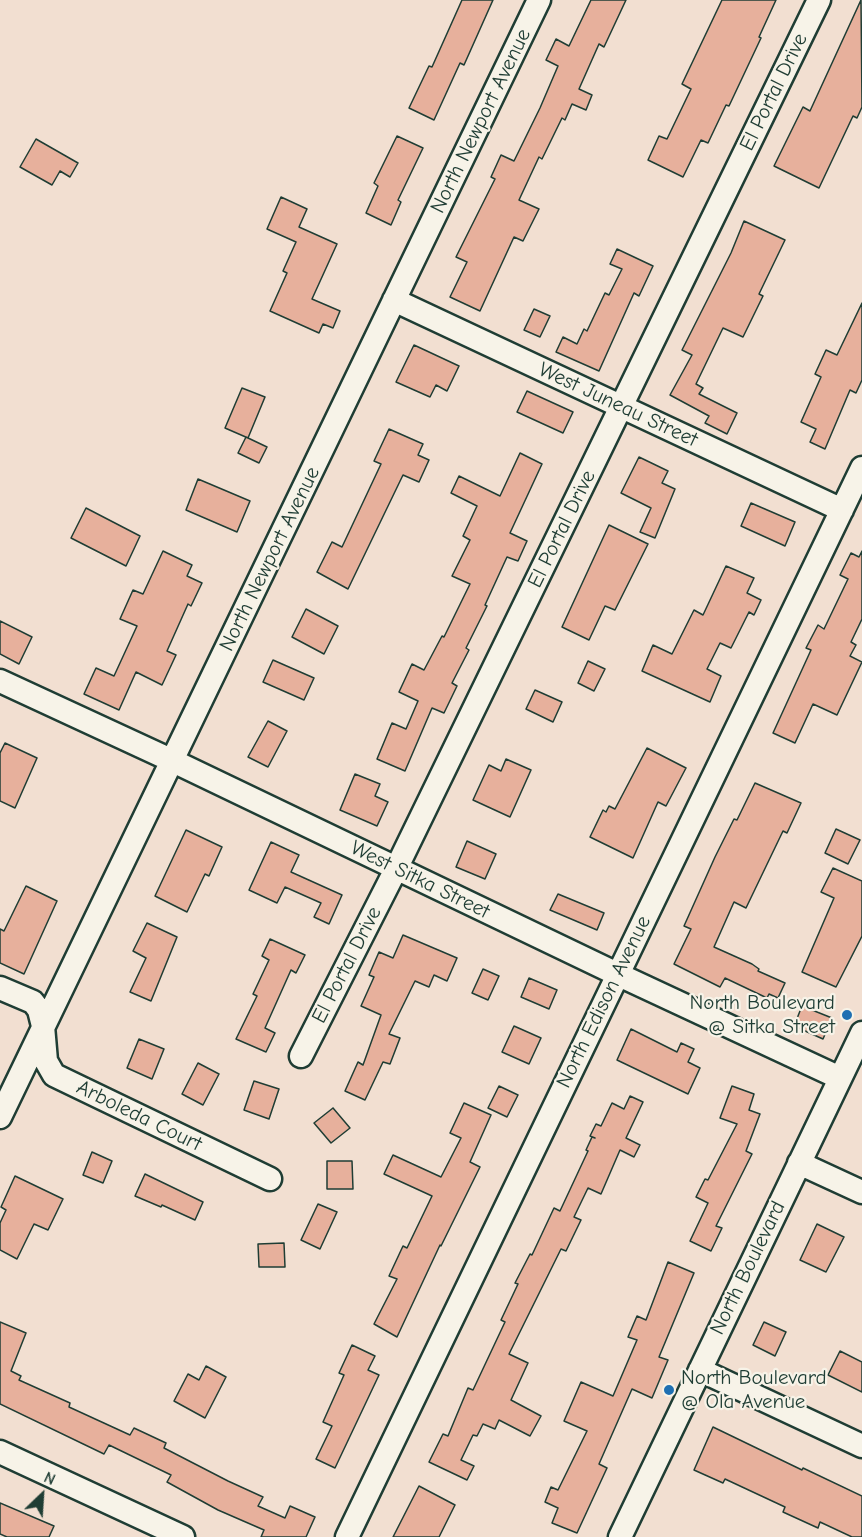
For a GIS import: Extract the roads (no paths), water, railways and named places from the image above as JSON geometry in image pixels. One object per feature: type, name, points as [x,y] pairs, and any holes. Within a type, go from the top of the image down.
[{"type":"street","name":"North Newport Avenue","points":[[0,1117],[539,0]]},
{"type":"street","name":"El Portal Drive","points":[[302,1056],[396,869],[819,0]]},
{"type":"street","name":"West Juneau Street","points":[[394,300],[842,510]]},
{"type":"street","name":"North Edison Avenue","points":[[347,1537],[862,468]]},
{"type":"street","name":"West Sitka Street","points":[[0,681],[840,1078]]},
{"type":"street","points":[[0,988],[33,1002],[39,1010],[44,1026]]},
{"type":"street","name":"Arboleda Court","points":[[44,1026],[46,1061],[54,1075],[270,1179]]},
{"type":"street","name":"North Boulevard","points":[[620,1537],[862,1033]]},
{"type":"street","points":[[799,1163],[862,1192]]},
{"type":"street","points":[[700,1370],[862,1446]]},
{"type":"street","points":[[0,1452],[183,1537]]},
{"type":"place","name":"North Boulevard @ Sitka Street","points":[[847,1015]]},
{"type":"place","name":"North Boulevard @ Ola Avenue","points":[[669,1390]]}]
